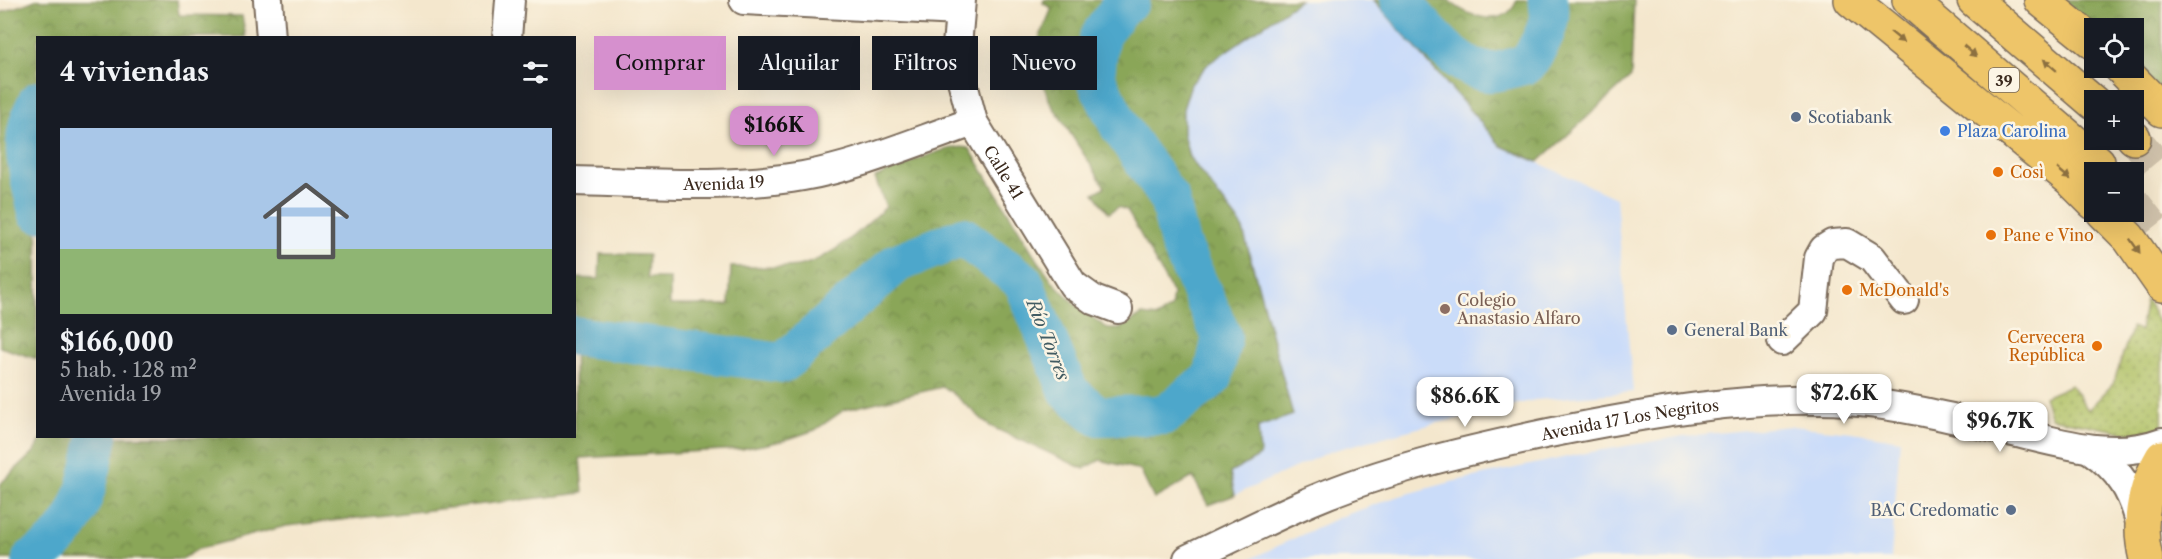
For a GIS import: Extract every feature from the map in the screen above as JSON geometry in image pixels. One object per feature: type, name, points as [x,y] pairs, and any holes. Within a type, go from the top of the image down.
[{"type":"main road","points":[[1851,0],[2070,179],[2084,193]]},
{"type":"main road","name":"39","points":[[1909,0],[2098,162]]},
{"type":"main road","name":"39","points":[[1974,0],[2084,94]]},
{"type":"main road","points":[[2041,0],[2084,35]]},
{"type":"main road","points":[[2131,78],[2162,110]]},
{"type":"main road","points":[[2113,222],[2129,238],[2162,285]]},
{"type":"main road","points":[[2146,559],[2141,526],[2150,479],[2162,457]]},
{"type":"street","points":[[268,0],[272,36]]},
{"type":"street","points":[[507,36],[510,0]]},
{"type":"street","points":[[744,0],[960,6]]},
{"type":"street","name":"Calle 41","points":[[960,6],[958,65],[973,122],[1073,285],[1094,300],[1118,309]]},
{"type":"street","name":"Avenida 19","points":[[576,181],[702,185],[754,183],[806,176],[973,122]]},
{"type":"street","points":[[1782,341],[1813,310],[1820,258],[1824,249],[1832,244],[1847,243],[1872,258],[1904,300]]},
{"type":"street","name":"Avenida 17 Los Negritos","points":[[1188,559],[1313,500],[1408,467],[1492,445],[1640,414],[1772,400],[1859,402],[1919,410],[2091,450],[2133,450],[2162,442]]},
{"type":"street","name":"Avenida 17 Los Negritos","points":[[2091,450],[2110,464],[2125,482],[2136,503],[2141,526]]},
{"type":"shaded area","name":"Colegio Anastasio Alfaro","points":[[1300,0],[1374,0],[1501,146],[1616,198],[1633,392],[1535,400],[1433,424],[1331,451],[1235,495],[1230,472],[1260,456],[1258,427],[1292,415],[1242,226],[1189,157],[1183,133],[1183,109],[1191,84],[1208,64]]},
{"type":"shaded area","points":[[1791,426],[1852,432],[1900,440],[1891,559],[1250,559],[1340,517],[1396,497],[1451,482],[1585,453],[1684,436]]},
{"type":"green space","points":[[36,0],[177,0],[179,15],[242,16],[246,36],[36,36],[36,359],[0,347],[0,13]]},
{"type":"green space","points":[[1044,0],[1300,0],[1208,64],[1191,84],[1183,109],[1183,133],[1189,157],[1242,226],[1293,415],[1258,427],[1260,456],[1230,473],[1235,495],[1208,505],[1193,477],[1154,499],[1140,470],[1100,460],[1084,469],[990,426],[949,390],[942,387],[844,410],[815,430],[782,441],[742,449],[580,458],[583,493],[286,526],[198,549],[182,559],[0,559],[0,484],[34,452],[42,438],[576,438],[576,278],[599,279],[600,254],[648,255],[647,278],[670,278],[670,305],[729,305],[731,267],[798,266],[817,260],[849,240],[886,207],[875,178],[923,157],[951,149],[962,147],[970,149],[1033,253],[1053,282],[1075,304],[1108,329],[1119,329],[1142,315],[1157,317],[1171,308],[1173,294],[1127,210],[1118,207],[1109,213],[1094,193],[1105,187],[1050,102],[1046,90],[1097,90],[1097,36],[1040,36],[1052,8],[1043,3]]},
{"type":"green space","points":[[1374,0],[1449,0],[1475,15],[1495,18],[1512,9],[1517,0],[1634,0],[1631,77],[1538,162],[1501,146]]},
{"type":"green space","points":[[2058,0],[2162,0],[2162,101],[2142,78],[2144,78],[2144,18],[2084,18],[2084,20]]},
{"type":"green space","points":[[2146,299],[2162,329],[2162,428],[2133,434],[2051,418],[2044,397],[2071,385],[2088,410],[2113,384],[2132,327],[2140,331]]},
{"type":"waterway","name":"Río Torres","points":[[576,336],[783,363],[897,263],[963,237],[1023,281],[1069,392],[1098,416],[1165,415],[1213,377],[1222,337],[1180,244],[1169,198],[1120,127],[1095,77],[1099,37],[1119,9],[1130,0]]},
{"type":"waterway","name":"Río Torres","points":[[1400,0],[1452,55],[1477,70],[1490,72],[1527,64],[1547,26],[1548,0]]},
{"type":"waterway","name":"Río Torres","points":[[36,105],[27,129],[26,143],[28,169],[36,203]]},
{"type":"waterway","name":"Río Torres","points":[[32,559],[61,536],[72,522],[85,490],[98,438]]},
{"type":"tunnel","points":[[2144,150],[2162,172]]},
{"type":"tunnel","points":[[2144,216],[2162,239]]},
{"type":"place","name":"Scotiabank","points":[[1796,117]]},
{"type":"place","name":"Plaza Carolina","points":[[1945,131]]},
{"type":"place","name":"Così","points":[[1998,172]]},
{"type":"place","name":"Pane e Vino","points":[[1991,235]]},
{"type":"place","name":"McDonald's","points":[[1847,290]]},
{"type":"place","name":"Colegio Anastasio Alfaro","points":[[1445,309]]},
{"type":"place","name":"General Bank","points":[[1672,330]]},
{"type":"place","name":"Cervecera República","points":[[2097,346]]},
{"type":"place","name":"BAC Credomatic","points":[[2011,510]]}]
